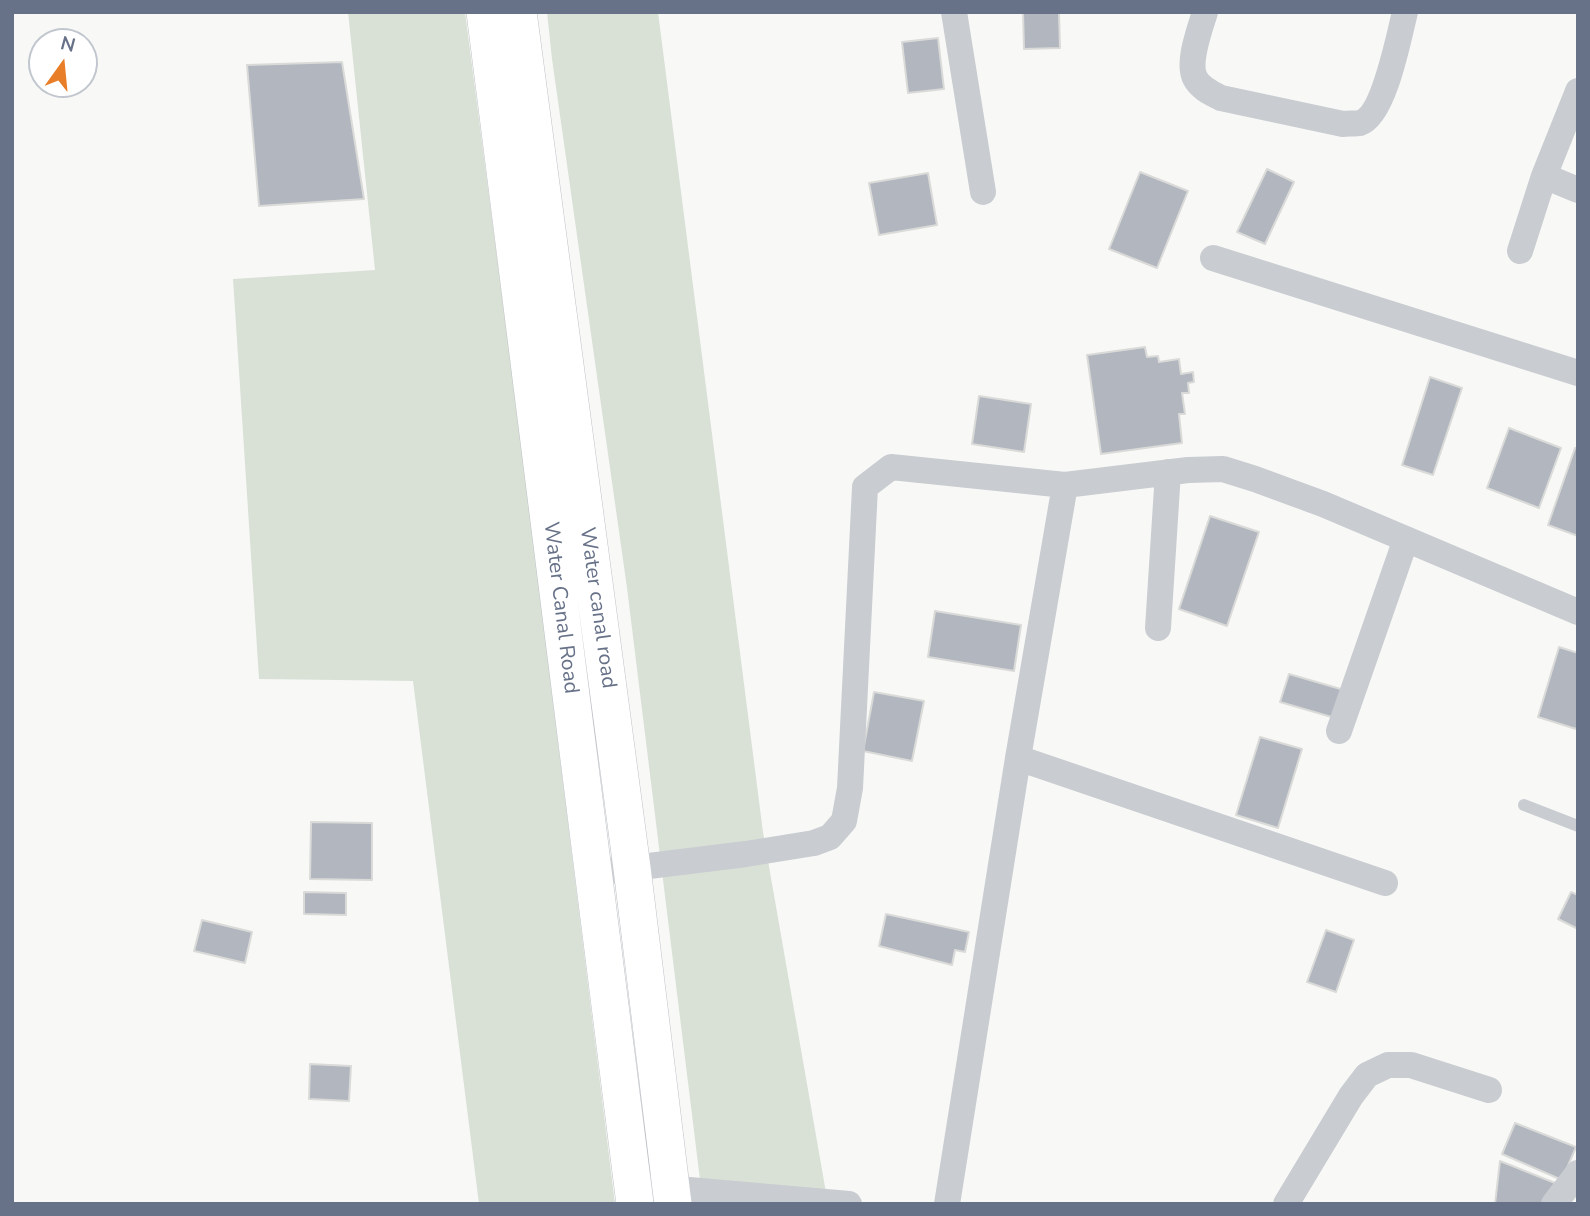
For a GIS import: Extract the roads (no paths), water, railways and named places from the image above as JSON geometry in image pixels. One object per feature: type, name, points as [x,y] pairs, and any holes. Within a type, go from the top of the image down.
[{"type":"main road","name":"Water Canal Road","points":[[485,12],[634,1195]]},
{"type":"main road","name":"Water canal road","points":[[517,12],[632,868],[672,1196]]},
{"type":"street","points":[[954,12],[983,192]]},
{"type":"street","points":[[1205,12],[1196,43],[1193,70],[1196,79],[1205,89],[1221,98],[1343,124],[1361,123],[1373,114],[1382,97],[1405,12]]},
{"type":"street","points":[[1520,251],[1544,177],[1578,91]]},
{"type":"street","points":[[1544,177],[1578,190]]},
{"type":"street","points":[[1213,258],[1578,373]]},
{"type":"street","points":[[593,873],[814,843],[830,837],[844,821],[850,788],[865,487],[891,467],[1065,485],[1168,472],[1223,469],[1323,504],[1578,612]]},
{"type":"street","points":[[1158,628],[1168,472]]},
{"type":"street","points":[[947,1204],[1018,758],[1065,485]]},
{"type":"street","points":[[1339,731],[1406,539]]},
{"type":"street","points":[[1018,758],[1385,883]]},
{"type":"street","points":[[1286,1204],[1351,1096],[1367,1075],[1388,1065],[1411,1065],[1489,1090]]},
{"type":"street","points":[[1553,1204],[1578,1173]]},
{"type":"street","points":[[634,1195],[849,1204]]},
{"type":"lane","points":[[1524,805],[1578,826]]}]
